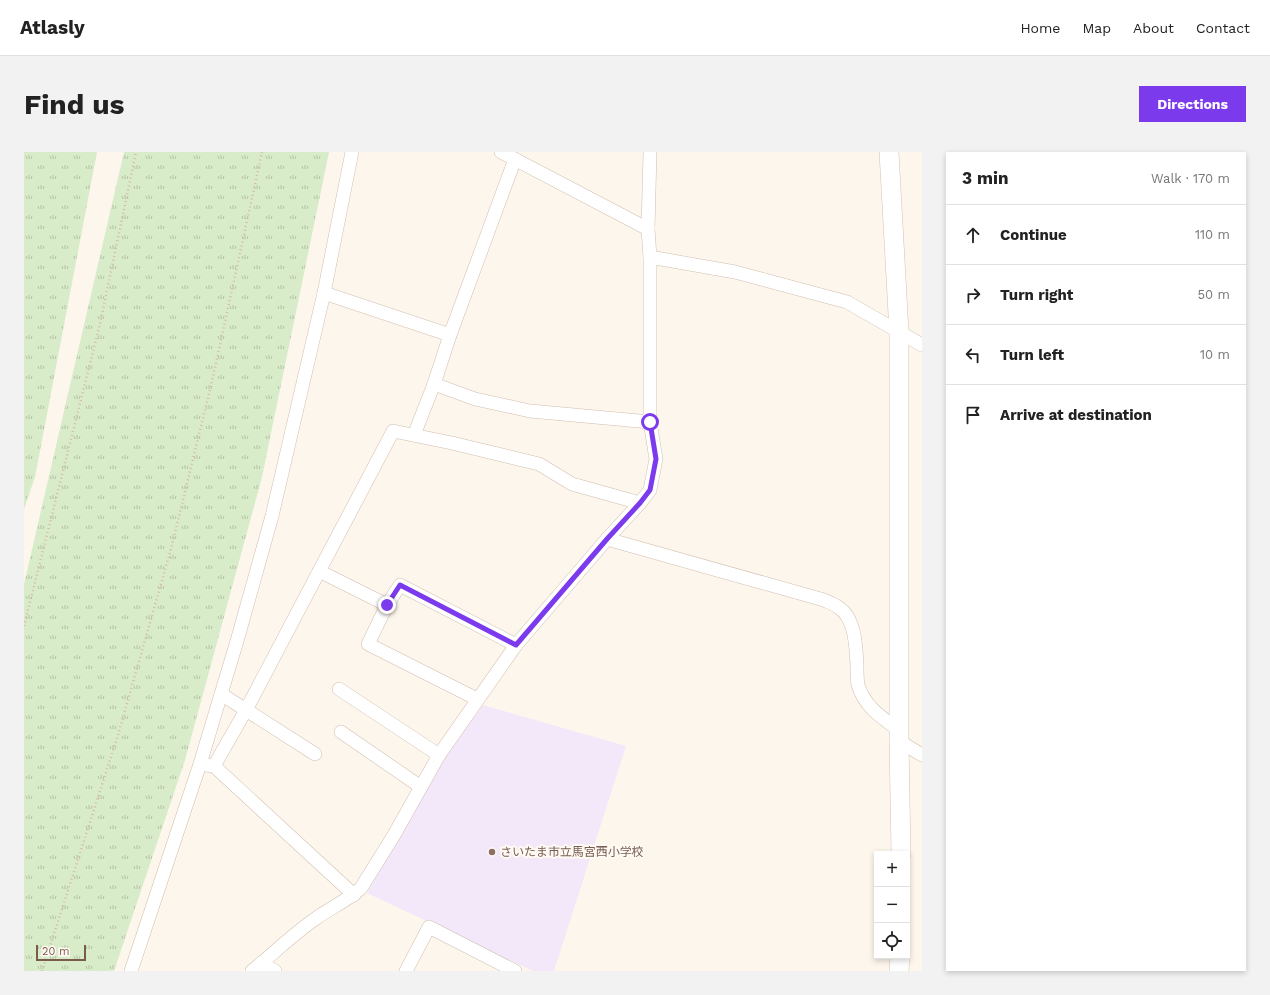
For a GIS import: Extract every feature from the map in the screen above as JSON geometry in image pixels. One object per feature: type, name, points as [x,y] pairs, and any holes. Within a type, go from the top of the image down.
[{"type":"street","points":[[130,971],[200,764],[272,516],[324,292],[352,152]]},
{"type":"street","points":[[501,152],[648,229]]},
{"type":"street","points":[[256,967],[294,934],[328,910],[354,895],[361,888],[394,835],[439,755],[516,645],[650,490],[656,459],[650,422],[650,257],[648,229],[650,152]]},
{"type":"street","points":[[889,152],[899,332],[899,736],[901,851]]},
{"type":"street","points":[[414,435],[515,160]]},
{"type":"street","points":[[650,257],[735,272],[848,302],[922,345]]},
{"type":"street","points":[[324,292],[450,335]]},
{"type":"street","points":[[434,384],[475,400],[530,411],[650,422]]},
{"type":"street","points":[[214,766],[246,710],[393,431],[452,443],[539,464],[572,484],[640,503]]},
{"type":"street","points":[[607,539],[824,600],[838,607],[845,612],[852,628],[855,642],[858,685],[868,705],[899,736],[922,755]]},
{"type":"street","points":[[319,571],[387,605]]},
{"type":"street","points":[[477,699],[368,644],[387,605],[400,585],[516,645]]},
{"type":"street","points":[[339,689],[439,755]]},
{"type":"street","points":[[221,694],[315,754]]},
{"type":"street","points":[[341,732],[421,787]]},
{"type":"street","points":[[200,764],[214,766],[354,895]]},
{"type":"street","points":[[406,971],[429,927],[515,971]]},
{"type":"street","points":[[899,971],[900,959]]},
{"type":"street","points":[[256,967],[275,971]]},
{"type":"path","points":[[24,626],[100,324],[136,152]]},
{"type":"path","points":[[42,971],[118,735],[171,550],[213,377],[262,152]]},
{"type":"shaded area","name":"さいたま市立馬宮西小学校","points":[[483,705],[626,746],[554,971],[533,971],[367,893],[441,762]]},
{"type":"green space","points":[[24,152],[97,152],[35,477],[24,509]]},
{"type":"green space","points":[[124,152],[329,152],[262,477],[185,760],[114,971],[24,971],[24,584]]},
{"type":"place","name":"さいたま市立馬宮西小学校","points":[[492,852]]},
{"type":"route","points":[[387,605],[400,585],[516,645],[650,490],[656,459],[650,422]]}]
